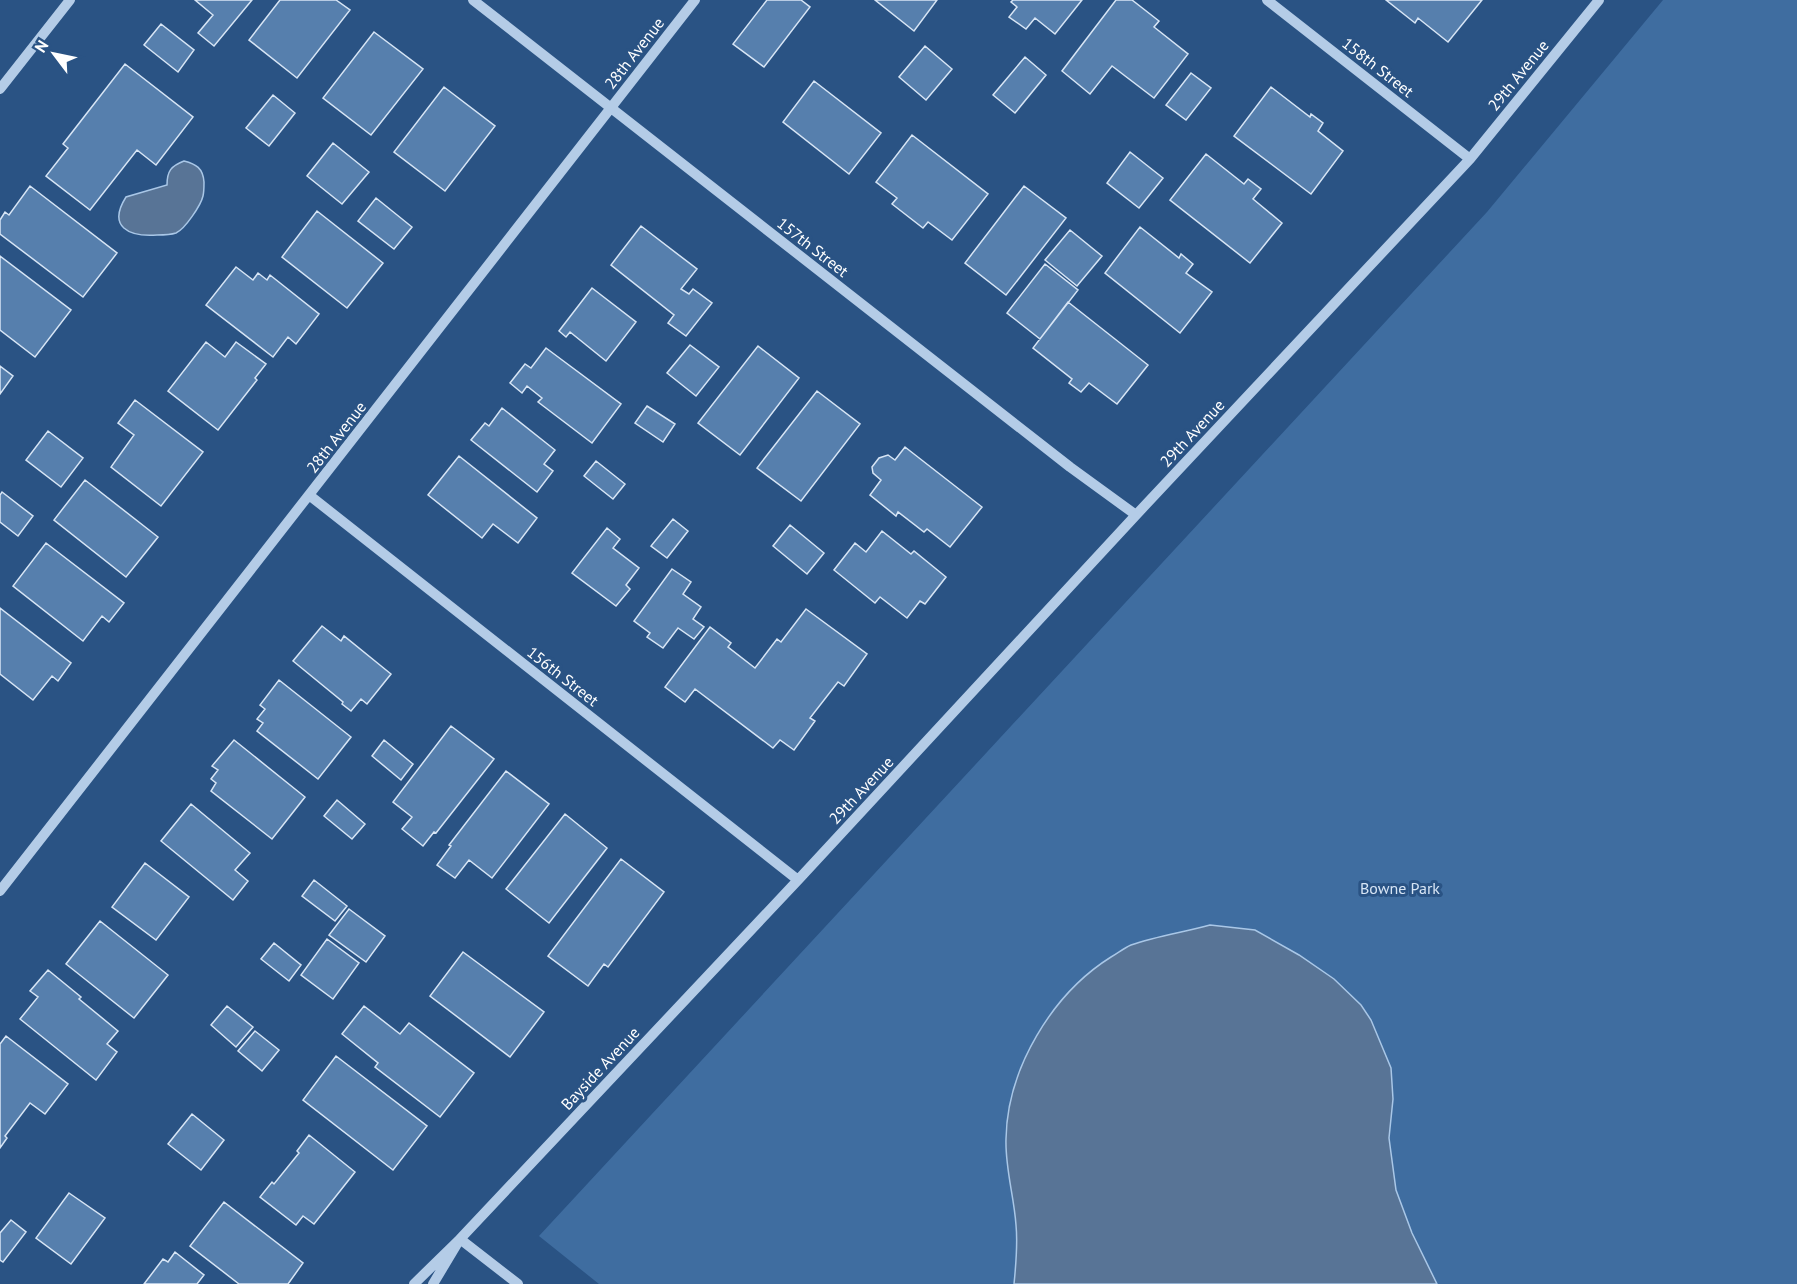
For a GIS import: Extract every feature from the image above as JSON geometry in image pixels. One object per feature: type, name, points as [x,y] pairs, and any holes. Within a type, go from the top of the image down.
[{"type":"street","points":[[0,89],[70,0]]},
{"type":"street","name":"157th Street","points":[[473,0],[1051,452],[1136,515]]},
{"type":"street","name":"28th Avenue","points":[[0,891],[695,0]]},
{"type":"street","name":"158th Street","points":[[1267,0],[1470,159]]},
{"type":"street","name":"29th Avenue","points":[[798,880],[1470,159],[1599,0]]},
{"type":"street","name":"156th Street","points":[[309,495],[798,880]]},
{"type":"street","name":"Bayside Avenue","points":[[433,1284],[460,1239],[798,880]]},
{"type":"street","points":[[414,1284],[460,1239],[518,1284]]},
{"type":"green space","name":"Bowne Park","points":[[1663,0],[1797,0],[1797,1284],[599,1284],[539,1236],[1487,212]]},
{"type":"shaded area","points":[[184,161],[198,167],[204,184],[202,200],[184,227],[169,235],[138,234],[124,228],[119,216],[126,197],[167,185],[171,170]]},
{"type":"shaded area","points":[[1210,925],[1255,930],[1299,955],[1334,979],[1361,1005],[1371,1020],[1391,1068],[1393,1099],[1389,1138],[1396,1190],[1412,1233],[1437,1284],[1014,1284],[1017,1232],[1006,1150],[1008,1113],[1024,1060],[1037,1036],[1052,1012],[1070,991],[1090,973],[1128,946]]},
{"type":"building","points":[[195,0],[252,0],[214,46],[198,33],[213,15]]},
{"type":"building","points":[[280,0],[336,0],[350,10],[297,78],[249,40]]},
{"type":"building","points":[[767,0],[801,0],[810,7],[764,67],[733,44]]},
{"type":"building","points":[[875,0],[937,0],[914,31]]},
{"type":"building","points":[[1013,0],[1082,0],[1055,34],[1035,18],[1026,29],[1009,17],[1017,7],[1011,2]]},
{"type":"building","points":[[1116,0],[1132,0],[1159,21],[1154,27],[1188,54],[1154,98],[1112,66],[1090,94],[1062,71]]},
{"type":"building","points":[[1386,0],[1482,0],[1448,42],[1418,18],[1415,23]]},
{"type":"building","points":[[161,24],[194,50],[178,72],[144,45]]},
{"type":"building","points":[[374,32],[423,69],[371,135],[323,98]]},
{"type":"building","points":[[925,46],[952,69],[926,100],[899,77]]},
{"type":"building","points":[[1025,57],[1046,75],[1015,113],[993,95]]},
{"type":"building","points":[[125,64],[193,117],[156,165],[137,150],[90,210],[46,176],[68,148],[63,144]]},
{"type":"building","points":[[1191,73],[1211,88],[1186,120],[1166,105]]},
{"type":"building","points":[[814,81],[881,133],[849,174],[783,122]]},
{"type":"building","points":[[444,87],[495,126],[445,191],[394,152]]},
{"type":"building","points":[[1271,87],[1310,117],[1311,114],[1323,123],[1318,131],[1343,151],[1311,194],[1234,136]]},
{"type":"building","points":[[273,95],[295,113],[269,146],[246,128]]},
{"type":"building","points":[[912,135],[988,194],[952,240],[928,222],[923,228],[892,204],[897,198],[876,182]]},
{"type":"building","points":[[333,143],[369,172],[342,204],[307,176]]},
{"type":"building","points":[[1130,152],[1163,178],[1139,208],[1107,183]]},
{"type":"building","points":[[1206,154],[1244,184],[1248,179],[1261,189],[1253,199],[1282,223],[1250,263],[1170,200]]},
{"type":"building","points":[[30,186],[117,253],[83,297],[0,234],[0,220],[5,212],[9,215]]},
{"type":"building","points":[[1024,186],[1066,218],[1006,295],[965,263]]},
{"type":"building","points":[[376,198],[412,227],[394,249],[358,221]]},
{"type":"building","points":[[317,211],[383,263],[347,308],[282,257]]},
{"type":"building","points":[[641,226],[697,269],[681,289],[689,294],[693,289],[712,303],[686,336],[668,323],[674,315],[611,265]]},
{"type":"building","points":[[1140,227],[1179,258],[1181,254],[1193,264],[1186,273],[1212,292],[1180,333],[1105,273]]},
{"type":"building","points":[[1070,230],[1102,256],[1077,286],[1045,260]]},
{"type":"building","points":[[0,256],[71,310],[35,357],[0,330]]},
{"type":"building","points":[[1045,264],[1078,290],[1040,339],[1007,313]]},
{"type":"building","points":[[236,267],[253,280],[258,273],[267,280],[270,275],[319,314],[296,344],[288,337],[273,357],[206,305]]},
{"type":"building","points":[[592,288],[636,322],[606,361],[570,332],[566,337],[559,331]]},
{"type":"building","points":[[1068,302],[1148,365],[1117,404],[1089,383],[1081,392],[1069,383],[1072,379],[1033,348]]},
{"type":"building","points":[[206,342],[225,357],[236,342],[266,364],[255,378],[257,380],[218,430],[168,391]]},
{"type":"building","points":[[690,345],[719,367],[696,396],[667,373]]},
{"type":"building","points":[[758,346],[799,378],[740,455],[698,423]]},
{"type":"building","points":[[546,348],[621,404],[592,443],[538,402],[542,398],[527,386],[522,393],[510,383],[525,364],[531,368]]},
{"type":"building","points":[[0,366],[13,376],[0,394]]},
{"type":"building","points":[[817,391],[860,424],[801,501],[757,468]]},
{"type":"building","points":[[135,400],[203,452],[161,506],[111,467],[134,435],[118,423]]},
{"type":"building","points":[[647,406],[675,424],[663,442],[635,423]]},
{"type":"building","points":[[502,408],[555,450],[544,464],[553,471],[537,492],[471,440],[485,423],[489,426]]},
{"type":"building","points":[[48,431],[83,458],[61,487],[26,460]]},
{"type":"building","points":[[905,447],[982,507],[950,547],[927,529],[924,532],[898,512],[896,516],[870,495],[881,480],[873,473],[872,467],[879,458],[888,455],[895,460]]},
{"type":"building","points":[[459,456],[537,518],[518,543],[493,524],[482,538],[428,495]]},
{"type":"building","points":[[596,461],[625,484],[613,499],[584,476]]},
{"type":"building","points":[[85,480],[158,537],[126,577],[54,520]]},
{"type":"building","points":[[2,492],[33,516],[18,536],[0,522]]},
{"type":"building","points":[[673,519],[688,531],[667,558],[651,546]]},
{"type":"building","points":[[790,525],[824,553],[807,574],[773,546]]},
{"type":"building","points":[[607,528],[620,539],[613,548],[639,568],[626,585],[630,589],[616,606],[572,573]]},
{"type":"building","points":[[882,531],[911,554],[914,551],[946,577],[925,604],[920,601],[907,618],[880,597],[875,603],[834,570],[855,543],[866,552]]},
{"type":"building","points":[[46,543],[124,603],[109,622],[102,616],[83,641],[13,586]]},
{"type":"building","points":[[672,569],[691,582],[683,594],[701,607],[693,619],[704,627],[694,639],[678,628],[663,648],[647,637],[650,633],[634,621]]},
{"type":"building","points":[[0,608],[71,663],[58,681],[52,676],[33,700],[0,674]]},
{"type":"building","points":[[806,609],[867,654],[844,686],[838,682],[810,718],[815,721],[794,750],[780,740],[773,748],[695,689],[685,702],[665,687],[710,627],[731,643],[728,647],[755,668],[777,639],[781,642]]},
{"type":"building","points":[[322,626],[341,641],[344,636],[391,674],[367,704],[361,699],[351,711],[293,661]]},
{"type":"building","points":[[279,680],[351,737],[318,779],[257,731],[263,723],[257,719],[265,709],[260,705]]},
{"type":"building","points":[[451,726],[494,759],[436,833],[434,832],[423,846],[402,829],[412,817],[393,802]]},
{"type":"building","points":[[234,740],[305,797],[272,839],[211,791],[216,783],[211,779],[218,770],[212,766]]},
{"type":"building","points":[[384,740],[413,764],[401,780],[372,756]]},
{"type":"building","points":[[506,771],[549,804],[492,878],[469,860],[455,878],[437,865],[451,846],[449,845]]},
{"type":"building","points":[[337,800],[365,824],[352,839],[324,816]]},
{"type":"building","points":[[191,804],[250,853],[235,870],[248,881],[233,900],[161,841]]},
{"type":"building","points":[[565,814],[607,848],[549,923],[506,889]]},
{"type":"building","points":[[621,859],[664,892],[608,967],[604,964],[588,986],[548,956]]},
{"type":"building","points":[[145,863],[189,897],[156,940],[112,907]]},
{"type":"building","points":[[314,880],[347,906],[335,921],[302,896]]},
{"type":"building","points":[[349,909],[385,936],[366,962],[329,935]]},
{"type":"building","points":[[100,921],[168,975],[134,1018],[66,964]]},
{"type":"building","points":[[327,939],[359,963],[333,999],[301,975]]},
{"type":"building","points":[[274,943],[301,965],[289,981],[261,959]]},
{"type":"building","points":[[463,952],[544,1012],[510,1057],[430,996]]},
{"type":"building","points":[[48,970],[118,1031],[107,1044],[117,1052],[96,1080],[20,1019],[38,997],[30,991]]},
{"type":"building","points":[[227,1006],[253,1027],[236,1047],[211,1025]]},
{"type":"building","points":[[364,1006],[400,1034],[409,1023],[474,1073],[440,1117],[375,1067],[378,1063],[342,1034]]},
{"type":"building","points":[[255,1031],[279,1050],[262,1071],[238,1051]]},
{"type":"building","points":[[6,1036],[68,1084],[45,1114],[30,1103],[5,1136],[7,1138],[0,1148],[0,1044]]},
{"type":"building","points":[[336,1056],[427,1126],[393,1170],[303,1100]]},
{"type":"building","points":[[192,1114],[224,1140],[201,1170],[168,1144]]},
{"type":"building","points":[[309,1135],[355,1172],[314,1224],[303,1216],[296,1225],[260,1197],[272,1182],[274,1184],[299,1153],[297,1151]]},
{"type":"building","points":[[69,1193],[105,1218],[71,1264],[36,1238]]},
{"type":"building","points":[[224,1202],[303,1263],[288,1284],[239,1284],[190,1246]]},
{"type":"building","points":[[11,1220],[26,1232],[3,1262],[0,1260],[0,1233]]},
{"type":"building","points":[[175,1252],[204,1275],[197,1284],[144,1284],[163,1259],[168,1262]]}]
